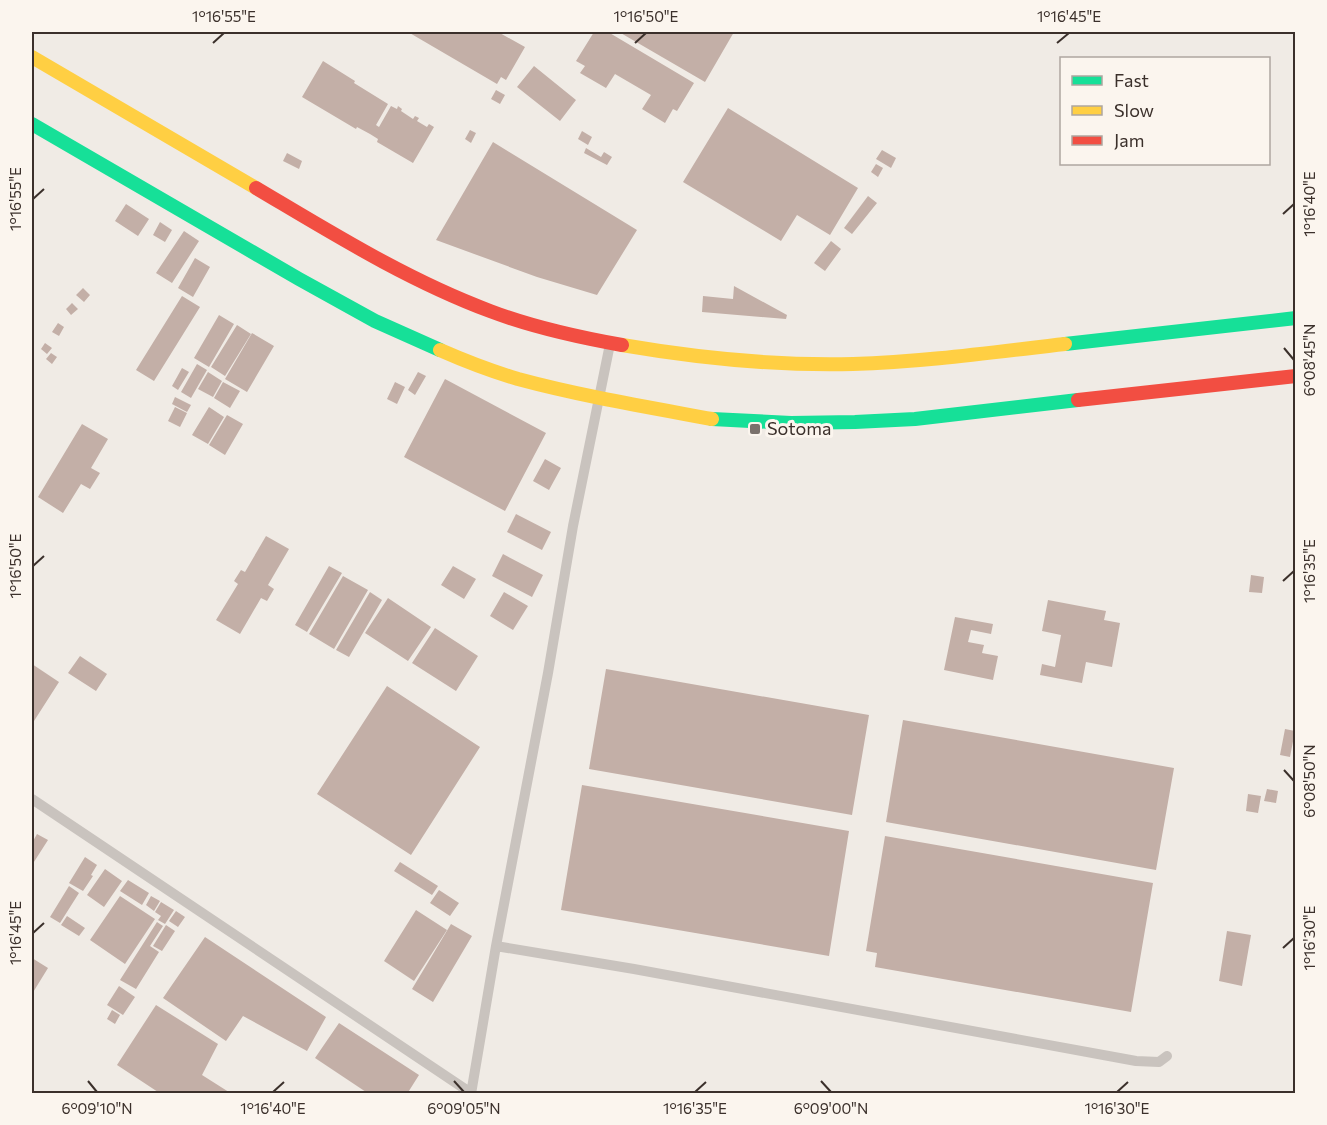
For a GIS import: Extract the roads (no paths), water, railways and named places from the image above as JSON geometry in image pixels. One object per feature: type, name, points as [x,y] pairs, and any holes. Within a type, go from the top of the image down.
[{"type":"highway","points":[[32,57],[398,270],[487,310],[532,325],[610,344],[782,364],[854,364],[918,360],[1296,318]]},
{"type":"highway","points":[[32,124],[375,321],[483,368],[600,398],[717,420],[791,423],[855,422],[915,419],[1296,376]]},
{"type":"street","points":[[32,799],[471,1093],[573,526],[610,344]]},
{"type":"street","points":[[496,946],[657,973],[1136,1061],[1159,1062],[1167,1056]]},
{"type":"place","name":"Sotoma","points":[[755,429]]}]
